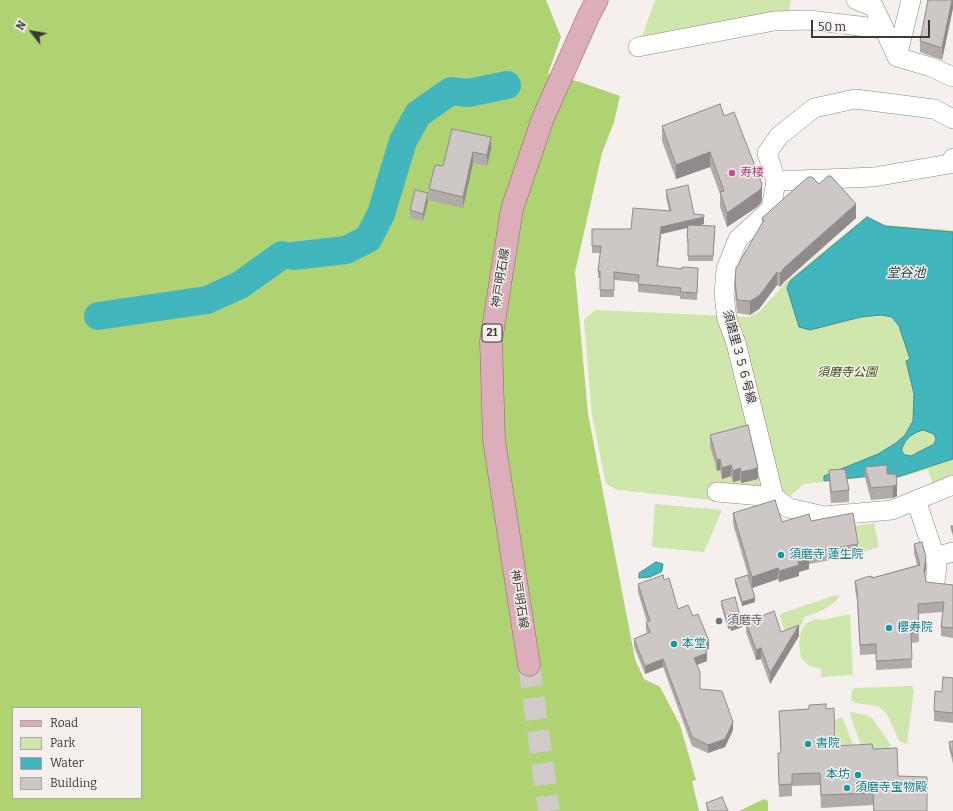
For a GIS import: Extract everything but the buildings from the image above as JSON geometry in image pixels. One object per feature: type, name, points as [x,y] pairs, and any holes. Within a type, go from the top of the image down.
[{"type":"main road","name":"神戸明石線","points":[[529,665],[494,440],[491,342],[512,209],[543,118],[593,5]]},
{"type":"street","points":[[856,0],[874,4],[897,57],[931,67],[953,77]]},
{"type":"street","points":[[897,57],[911,0]]},
{"type":"street","points":[[638,48],[774,21],[809,20],[884,29]]},
{"type":"street","name":"須磨里３５６号線","points":[[774,497],[736,343],[727,319],[724,295],[726,269],[738,239],[771,209],[776,181],[767,153],[779,136],[814,108],[855,99],[934,109],[953,119]]},
{"type":"street","points":[[776,181],[874,177],[949,164],[953,158]]},
{"type":"street","points":[[717,492],[774,497],[789,508],[824,516],[892,510],[953,485]]},
{"type":"street","points":[[916,500],[944,555],[937,566],[935,582]]},
{"type":"green space","points":[[0,0],[546,0],[561,37],[548,74],[580,82],[620,96],[614,122],[602,153],[575,272],[588,414],[635,659],[644,679],[660,687],[680,725],[696,780],[692,781],[699,811],[0,811]]},
{"type":"green space","points":[[655,0],[791,0],[789,12],[641,39]]},
{"type":"green space","name":"須磨寺公園","points":[[867,216],[885,225],[953,230],[953,478],[933,485],[928,469],[890,481],[888,475],[804,484],[777,507],[618,490],[606,484],[592,415],[584,320],[595,310],[749,317],[759,312],[788,280]]},
{"type":"green space","points":[[655,504],[722,510],[704,552],[652,547]]},
{"type":"green space","points":[[874,523],[879,547],[860,553],[855,526]]},
{"type":"green space","points":[[836,595],[839,597],[836,601],[823,610],[804,617],[798,630],[787,632],[783,627],[780,616],[782,613]]},
{"type":"green space","points":[[850,614],[853,675],[821,677],[821,669],[808,665],[801,658],[799,643],[801,632],[805,624],[815,619],[821,620]]},
{"type":"green space","points":[[912,686],[914,690],[906,744],[899,741],[887,714],[878,706],[855,703],[851,700],[852,691],[854,688]]},
{"type":"green space","points":[[851,712],[866,715],[872,718],[891,745],[889,748],[865,748],[861,745],[850,715]]},
{"type":"green space","points":[[841,717],[854,747],[837,764],[835,720]]},
{"type":"green space","points":[[764,799],[768,801],[768,811],[739,811]]},
{"type":"water","name":"堂谷池","points":[[867,217],[885,226],[953,232],[953,459],[891,479],[889,474],[824,481],[824,476],[878,454],[896,443],[905,435],[913,421],[914,394],[906,361],[910,359],[899,326],[892,317],[881,315],[861,317],[810,330],[799,327],[787,288],[790,281]],"holes":[[[923,430],[934,434],[936,439],[934,444],[911,456],[905,455],[902,452],[905,442],[909,437],[917,432]]]},
{"type":"water","points":[[656,562],[663,564],[661,572],[650,577],[639,578],[639,573]]},
{"type":"waterway","points":[[293,256],[346,250],[368,239],[381,214],[403,141],[418,114],[451,91],[468,93],[507,85]]},
{"type":"waterway","points":[[98,316],[207,300],[240,285],[282,255]]},
{"type":"tunnel","points":[[529,665],[549,811]]},
{"type":"place","name":"寿楼","points":[[732,173]]},
{"type":"place","name":"須磨寺 蓮生院","points":[[781,555]]},
{"type":"place","name":"須磨寺","points":[[719,621]]},
{"type":"place","name":"櫻寿院","points":[[889,628]]},
{"type":"place","name":"本堂","points":[[674,644]]},
{"type":"place","name":"書院","points":[[808,744]]},
{"type":"place","name":"本坊","points":[[858,775]]},
{"type":"place","name":"須磨寺宝物殿","points":[[847,788]]}]
